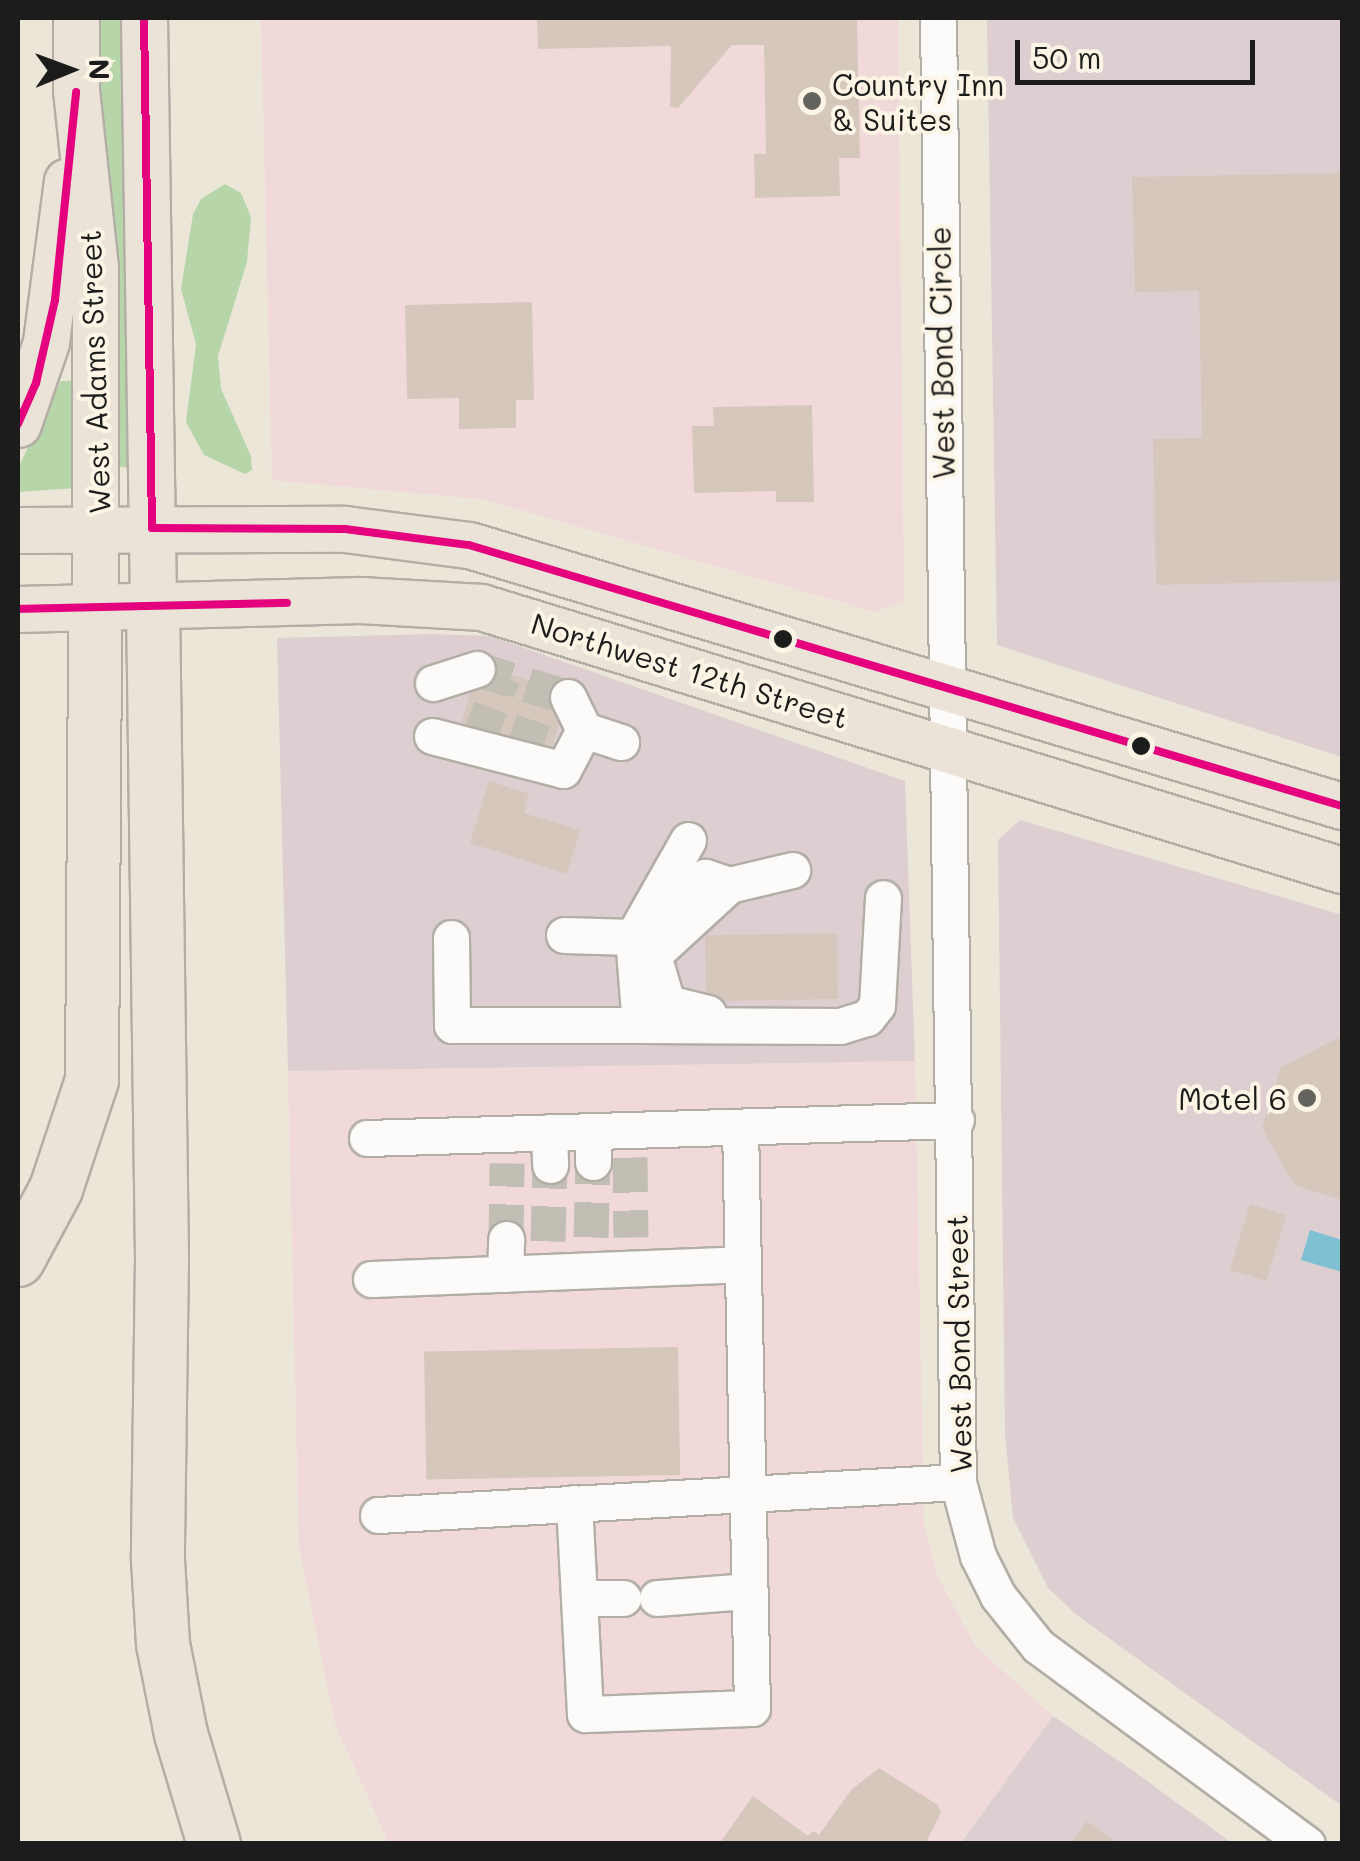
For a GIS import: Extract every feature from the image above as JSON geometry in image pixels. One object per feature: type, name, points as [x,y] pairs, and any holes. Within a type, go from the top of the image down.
[{"type":"highway","points":[[153,605],[162,1259],[158,1560],[170,1680],[214,1844]]},
{"type":"highway","points":[[18,1260],[56,1189],[92,1080],[94,608]]},
{"type":"main road","name":"West Adams Street","points":[[76,18],[76,90],[95,268],[98,529],[94,608]]},
{"type":"main road","name":"West Adams Street","points":[[144,18],[153,605]]},
{"type":"main road","points":[[18,424],[36,384],[55,300],[76,90]]},
{"type":"main road","name":"Northwest 12th Street","points":[[18,530],[345,528],[469,544],[1342,806]]},
{"type":"main road","name":"Northwest 12th Street","points":[[18,609],[361,600],[482,607],[1342,870]]},
{"type":"street","name":"West Bond Circle","points":[[938,18],[949,688]]},
{"type":"street","points":[[433,683],[477,669]]},
{"type":"street","name":"West Bond Street","points":[[949,688],[958,1482],[978,1556],[998,1596],[1038,1646],[1307,1844]]},
{"type":"street","points":[[568,696],[584,730],[622,742]]},
{"type":"street","points":[[432,736],[477,744],[563,770],[584,730]]},
{"type":"street","points":[[640,1025],[643,946],[688,840]]},
{"type":"street","points":[[643,946],[672,901],[705,877],[729,886],[792,870]]},
{"type":"street","points":[[450,938],[452,1025],[850,1023],[868,1018],[877,1005],[883,898]]},
{"type":"street","points":[[564,935],[643,946]]},
{"type":"street","points":[[643,946],[668,1004],[677,1010],[821,1010],[850,1023]]},
{"type":"street","points":[[368,1138],[549,1148],[632,1143],[740,1126],[956,1120]]},
{"type":"street","points":[[574,1504],[585,1714],[752,1708],[744,1494],[740,1126]]},
{"type":"street","points":[[372,1280],[505,1256],[631,1253],[742,1264]]},
{"type":"street","points":[[378,1514],[958,1482]]},
{"type":"street","points":[[579,1598],[748,1591]]},
{"type":"shaded area","points":[[261,18],[898,18],[904,600],[876,612],[482,499],[272,480]]},
{"type":"shaded area","points":[[987,18],[1342,18],[1342,757],[997,645]]},
{"type":"shaded area","points":[[490,636],[905,781],[915,1061],[288,1071],[277,638]]},
{"type":"shaded area","points":[[1020,820],[1342,915],[1342,1806],[1078,1616],[1048,1588],[1013,1518],[1005,1434],[998,840]]},
{"type":"shaded area","points":[[915,1061],[924,1526],[938,1577],[975,1646],[1053,1716],[960,1843],[389,1843],[335,1724],[299,1547],[288,1071]]},
{"type":"shaded area","points":[[1053,1716],[1132,1770],[1232,1843],[960,1844]]},
{"type":"green space","points":[[94,18],[127,18],[133,436],[127,467],[120,467],[117,261],[100,147]]},
{"type":"green space","points":[[225,184],[241,193],[251,217],[247,262],[218,356],[221,389],[251,456],[252,470],[245,474],[204,455],[186,422],[196,344],[181,289],[193,214],[201,199]]},
{"type":"green space","points":[[61,381],[72,381],[77,488],[18,492],[18,468]]},
{"type":"water","points":[[1310,1230],[1342,1240],[1342,1272],[1301,1260]]},
{"type":"building","name":"Country Inn & Suites","points":[[537,18],[857,18],[860,158],[839,158],[840,196],[755,198],[754,154],[766,154],[764,45],[732,45],[678,108],[670,107],[671,46],[538,49]]},
{"type":"building","points":[[1342,173],[1342,581],[1156,585],[1153,439],[1202,438],[1199,291],[1135,292],[1132,177]]},
{"type":"building","points":[[532,302],[534,400],[516,400],[516,428],[459,429],[459,398],[407,399],[405,305]]},
{"type":"building","points":[[812,405],[814,502],[776,502],[776,491],[694,493],[692,426],[714,426],[713,407]]},
{"type":"building","points":[[479,665],[569,692],[548,761],[458,734]]},
{"type":"building","points":[[489,781],[529,794],[524,813],[580,830],[567,874],[470,843]]},
{"type":"building","points":[[837,933],[838,999],[706,1001],[705,935]]},
{"type":"building","name":"Motel 6","points":[[1342,1039],[1342,1200],[1294,1185],[1262,1128],[1281,1067]]},
{"type":"building","points":[[1250,1204],[1286,1215],[1266,1281],[1230,1270]]},
{"type":"building","points":[[678,1347],[680,1475],[426,1479],[424,1351]]},
{"type":"building","points":[[879,1768],[938,1805],[941,1813],[925,1844],[719,1844],[753,1796],[808,1836],[813,1831],[819,1835],[851,1790]]},
{"type":"building","points":[[1087,1821],[1118,1844],[1070,1844]]},
{"type":"tunnel","points":[[477,669],[568,697]]},
{"type":"tunnel","points":[[478,740],[503,677]]},
{"type":"tunnel","points":[[522,753],[544,689]]},
{"type":"tunnel","points":[[630,1157],[631,1237]]},
{"type":"tunnel","points":[[591,1237],[593,1162]]},
{"type":"tunnel","points":[[506,1239],[507,1163]]},
{"type":"tunnel","points":[[548,1241],[550,1165]]},
{"type":"transit line","points":[[144,18],[152,528],[345,529],[469,545],[1342,806]]},
{"type":"transit line","points":[[18,424],[36,383],[55,300],[76,92]]},
{"type":"transit line","points":[[18,609],[287,603]]},
{"type":"place","name":"Country Inn & Suites","points":[[812,101]]},
{"type":"place","name":"Motel 6","points":[[1307,1098]]}]
